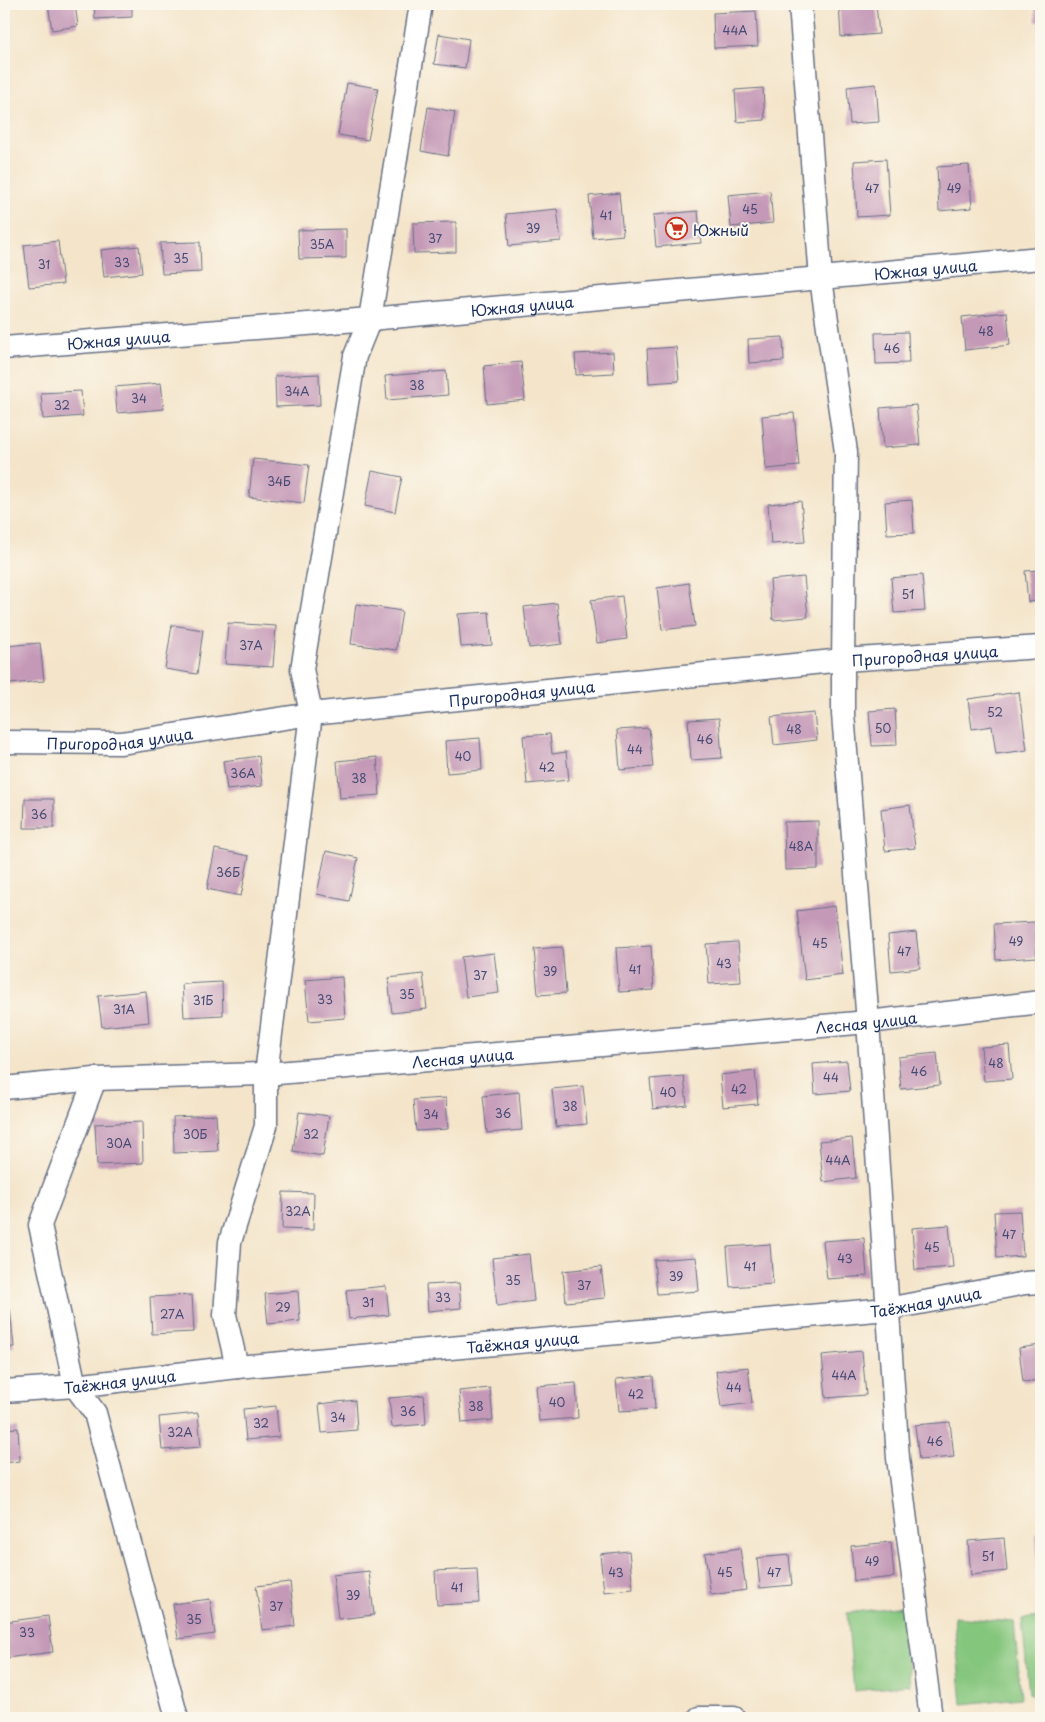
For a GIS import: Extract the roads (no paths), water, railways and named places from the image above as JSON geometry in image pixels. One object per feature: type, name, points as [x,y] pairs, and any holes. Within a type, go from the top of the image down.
[{"type":"street","points":[[237,1367],[225,1315],[230,1242],[266,1126],[266,1074],[311,714],[302,669],[356,356],[370,319],[421,4]]},
{"type":"street","points":[[800,4],[821,279],[846,452],[842,660],[843,714],[868,1022],[898,1458],[932,1718]]},
{"type":"street","name":"Южная улица","points":[[4,348],[370,319],[1041,258]]},
{"type":"street","name":"Пригородная улица","points":[[4,742],[121,743],[311,714],[842,660],[1041,647]]},
{"type":"street","name":"Лесная улица","points":[[4,1088],[95,1079],[266,1074],[868,1022],[1041,1002]]},
{"type":"street","points":[[95,1079],[40,1224],[75,1386],[95,1412],[177,1718]]},
{"type":"street","name":"Таёжная улица","points":[[4,1392],[75,1386],[237,1367],[887,1310],[1025,1283],[1041,1282]]},
{"type":"street","points":[[699,1718],[734,1718]]},
{"type":"place","name":"Южный","points":[[677,229]]}]
